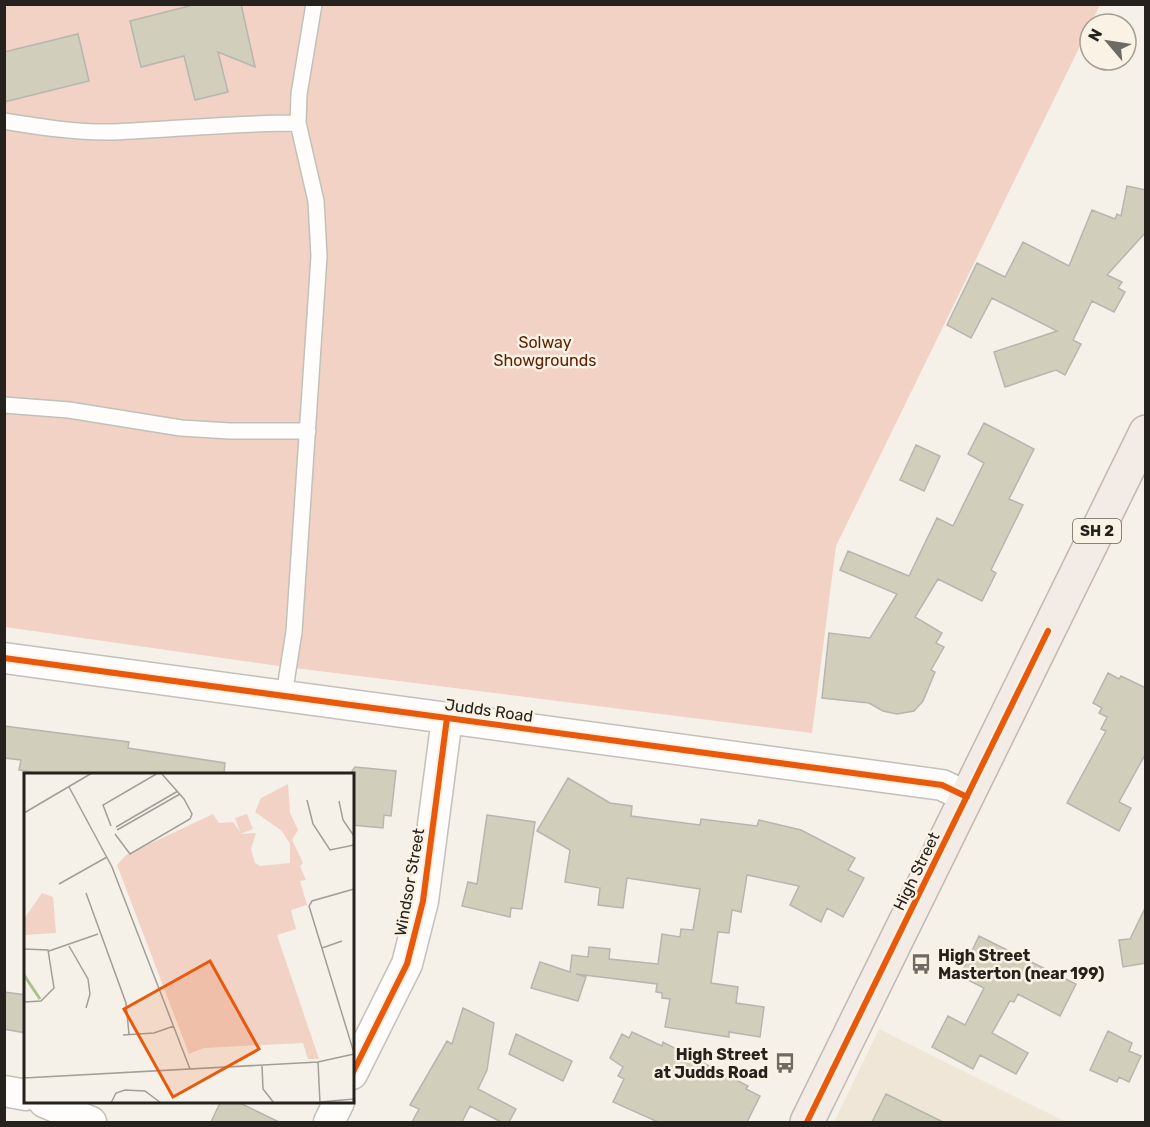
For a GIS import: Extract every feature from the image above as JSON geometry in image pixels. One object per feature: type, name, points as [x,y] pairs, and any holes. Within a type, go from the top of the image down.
[{"type":"highway","name":"High Street","points":[[807,1122],[1146,432]]},
{"type":"street","name":"Judds Road","points":[[4,658],[942,785],[967,797]]},
{"type":"street","name":"Windsor Street","points":[[354,1070],[407,964],[423,902],[447,718]]},
{"type":"street","points":[[4,1091],[24,1095]]},
{"type":"street","points":[[48,1103],[91,1122]]},
{"type":"street","points":[[329,1122],[338,1103]]},
{"type":"lane","points":[[284,695],[294,632],[319,256],[316,201],[298,123],[299,94],[314,4]]},
{"type":"lane","points":[[4,121],[52,128],[112,132],[234,123],[298,123]]},
{"type":"lane","points":[[4,405],[69,410],[230,432],[308,431]]},
{"type":"shaded area","points":[[879,1029],[1066,1122],[834,1122]]},
{"type":"green space","name":"Solway Showgrounds","points":[[5,5],[1100,5],[1097,12],[1078,12],[1078,50],[836,546],[812,733],[279,666],[5,627]]},
{"type":"building","points":[[197,4],[241,4],[255,67],[218,52],[228,92],[195,100],[184,56],[141,67],[130,21]]},
{"type":"building","points":[[78,34],[89,81],[4,102],[4,52]]},
{"type":"building","points":[[1127,186],[1146,190],[1146,232],[1107,275],[1122,282],[1118,288],[1125,292],[1114,312],[1092,301],[1073,340],[1081,344],[1065,375],[1056,370],[1005,387],[994,352],[1057,331],[992,298],[971,338],[947,325],[977,263],[1005,277],[1023,242],[1069,266],[1092,210],[1115,219],[1117,214],[1121,216]]},
{"type":"building","points":[[984,423],[1034,449],[1009,499],[1023,505],[991,570],[996,573],[982,601],[938,579],[915,617],[942,633],[936,643],[944,647],[931,670],[935,672],[923,701],[914,711],[897,714],[883,711],[869,703],[822,698],[829,633],[870,638],[897,594],[840,570],[848,551],[909,576],[937,518],[953,526],[984,463],[968,454]]},
{"type":"building","points":[[916,445],[940,456],[924,491],[900,480]]},
{"type":"building","points":[[1108,673],[1119,679],[1121,676],[1146,688],[1146,753],[1119,802],[1131,808],[1119,831],[1067,803],[1106,731],[1101,729],[1107,717],[1099,713],[1102,708],[1093,703]]},
{"type":"building","points":[[4,726],[129,742],[128,748],[225,763],[224,773],[31,773],[19,770],[21,760],[4,758]]},
{"type":"building","points":[[355,767],[396,771],[391,816],[384,815],[383,828],[354,825],[354,773],[352,771]]},
{"type":"building","points":[[568,778],[610,803],[632,806],[631,816],[700,825],[701,819],[757,826],[759,820],[801,830],[855,858],[848,870],[864,878],[843,917],[827,908],[821,922],[790,905],[799,886],[747,875],[741,912],[732,910],[729,933],[718,932],[711,983],[738,987],[736,1003],[764,1007],[760,1037],[729,1032],[729,1037],[665,1027],[670,999],[662,998],[662,993],[656,992],[657,984],[576,974],[586,977],[578,1001],[531,988],[540,962],[570,972],[572,955],[588,957],[589,947],[610,949],[609,959],[658,964],[662,934],[680,937],[681,929],[693,930],[700,889],[627,878],[623,908],[598,905],[600,888],[565,882],[570,850],[537,831]]},
{"type":"building","points":[[487,815],[535,822],[522,909],[511,908],[510,917],[462,906],[468,882],[477,884]]},
{"type":"building","points":[[1146,906],[1146,963],[1123,967],[1119,940],[1130,939]]},
{"type":"building","points":[[979,936],[1076,984],[1060,1016],[1018,994],[1014,1002],[1010,1001],[992,1033],[1028,1053],[1016,1074],[980,1055],[973,1069],[932,1047],[948,1016],[965,1025],[984,988],[960,976]]},
{"type":"building","points":[[4,992],[24,995],[24,1033],[4,1029]]},
{"type":"building","points":[[463,1008],[494,1023],[487,1070],[478,1089],[516,1109],[509,1122],[501,1122],[470,1106],[462,1122],[412,1122],[419,1109],[410,1105],[447,1041],[452,1044]]},
{"type":"building","points":[[1108,1031],[1132,1043],[1129,1051],[1141,1056],[1129,1082],[1119,1077],[1117,1082],[1090,1070]]},
{"type":"building","points":[[632,1032],[662,1046],[663,1042],[748,1086],[746,1089],[760,1096],[747,1122],[658,1122],[613,1102],[624,1079],[618,1076],[623,1067],[610,1058],[622,1034],[629,1038]]},
{"type":"building","points":[[516,1034],[572,1061],[563,1081],[509,1054]]},
{"type":"building","points":[[886,1094],[943,1122],[872,1122]]},
{"type":"building","points":[[220,1103],[240,1103],[279,1122],[211,1122]]},
{"type":"cycle path","points":[[807,1122],[1048,631]]},
{"type":"cycle path","points":[[4,658],[942,785],[967,797]]},
{"type":"cycle path","points":[[354,1070],[407,964],[423,901],[447,718]]},
{"type":"place","name":"High Street Masterton (near 199)","points":[[921,964]]},
{"type":"place","name":"High Street at Judds Road","points":[[785,1063]]}]
